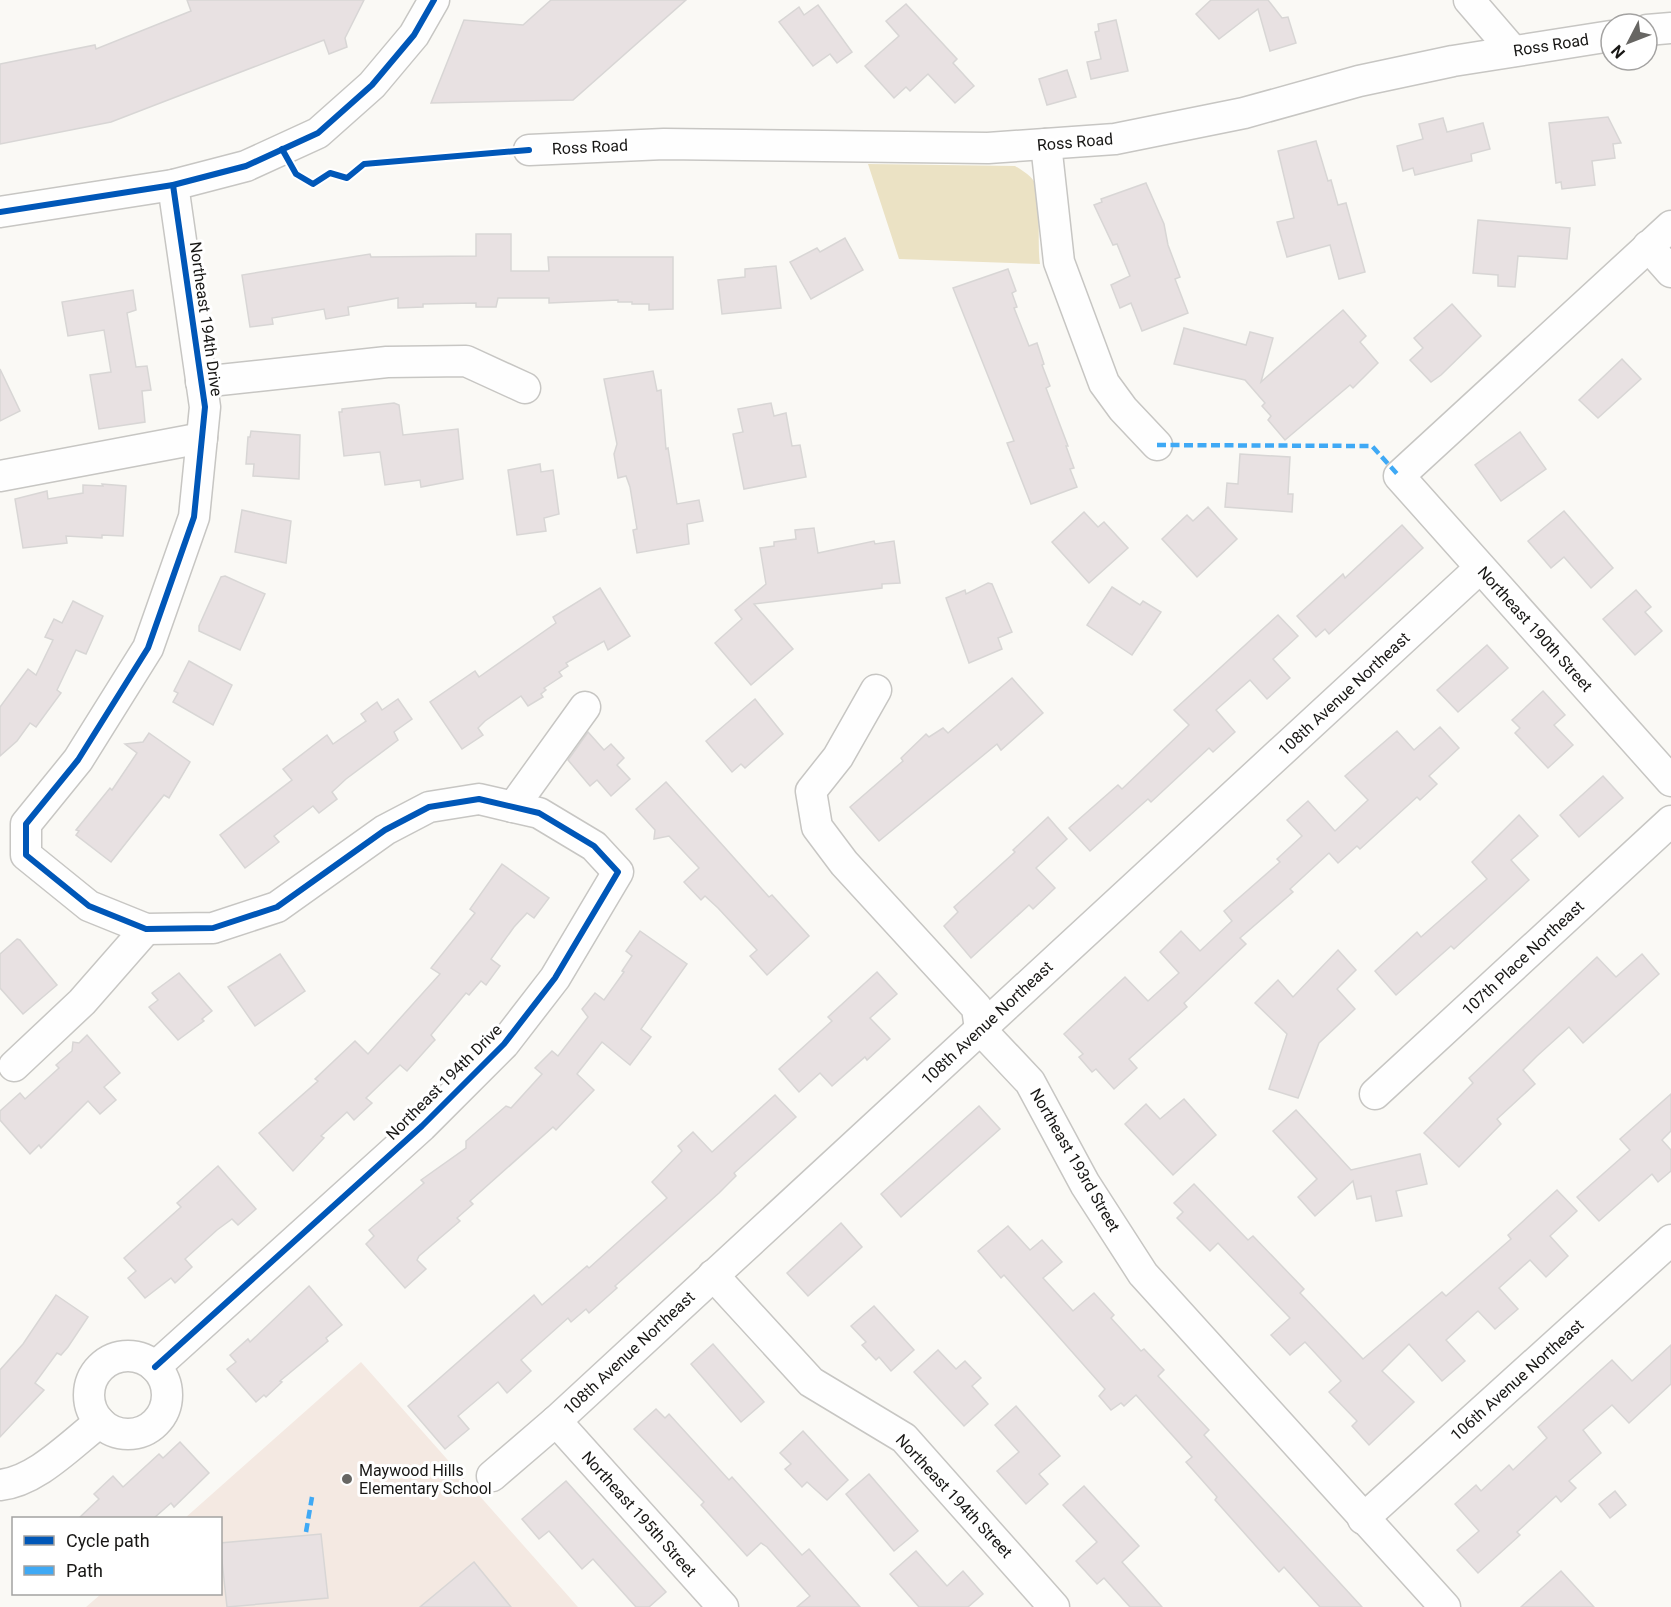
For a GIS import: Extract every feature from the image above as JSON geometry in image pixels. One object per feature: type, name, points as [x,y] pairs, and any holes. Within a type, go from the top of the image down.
[{"type":"street","points":[[0,212],[173,185],[246,166],[318,133],[372,85],[414,35],[434,0]]},
{"type":"street","points":[[1469,0],[1513,51]]},
{"type":"street","name":"Ross Road","points":[[529,150],[664,144],[988,148],[1115,139],[1244,113],[1380,77],[1513,51],[1599,38]]},
{"type":"street","points":[[1046,144],[1059,262],[1104,383],[1123,409],[1156,445]]},
{"type":"street","name":"Northeast 194th Drive","points":[[155,1367],[422,1126],[504,1044],[555,978],[618,872],[594,846],[539,813],[479,799],[429,807],[385,830],[276,907],[213,928],[146,929],[89,906],[26,855],[26,824],[78,760],[148,648],[194,517],[205,407],[173,185]]},
{"type":"street","points":[[1671,226],[1648,246],[1671,272]]},
{"type":"street","name":"Northeast 190th Street","points":[[1648,246],[1400,476],[1671,781]]},
{"type":"street","points":[[201,382],[387,362],[466,361],[525,388]]},
{"type":"street","points":[[0,476],[202,438]]},
{"type":"street","name":"108th Avenue Northeast","points":[[492,1476],[556,1421],[1480,568]]},
{"type":"street","name":"Northeast 193rd Street","points":[[876,690],[838,758],[811,791],[817,827],[844,863],[977,1008],[980,1029],[1030,1082],[1085,1184],[1143,1274],[1444,1607]]},
{"type":"street","points":[[513,807],[585,707]]},
{"type":"street","name":"107th Place Northeast","points":[[1375,1094],[1671,821]]},
{"type":"street","points":[[14,1066],[82,1002],[146,929]]},
{"type":"street","name":"106th Avenue Northeast","points":[[1363,1519],[1671,1240]]},
{"type":"street","name":"Northeast 194th Street","points":[[713,1275],[811,1382],[904,1438],[1054,1607]]},
{"type":"street","points":[[125,1356],[146,1361],[155,1367],[166,1387],[167,1398],[159,1419],[141,1432],[130,1434],[109,1429],[100,1422],[89,1403],[91,1381],[96,1371],[114,1358],[125,1356]]},
{"type":"street","name":"Northeast 195th Street","points":[[556,1421],[723,1607]]},
{"type":"street","points":[[0,1485],[16,1483],[32,1474],[100,1422]]},
{"type":"shaded area","points":[[868,164],[1015,166],[1030,176],[1036,185],[1040,264],[899,259]]},
{"type":"shaded area","name":"Maywood Hills Elementary School","points":[[361,1362],[578,1607],[86,1607],[100,1595],[222,1595],[222,1517],[186,1517]]},
{"type":"building","points":[[187,0],[364,0],[345,38],[347,47],[329,54],[324,40],[111,122],[0,144],[0,64],[95,45],[96,49],[191,11]]},
{"type":"building","points":[[551,0],[686,0],[573,100],[431,103],[464,20],[523,25]]},
{"type":"building","points":[[1211,0],[1268,0],[1282,18],[1288,17],[1296,43],[1270,51],[1258,9],[1219,39],[1196,14]]},
{"type":"building","points":[[906,4],[957,59],[953,63],[974,86],[955,103],[928,74],[910,91],[906,87],[894,98],[865,66],[899,36],[886,21]]},
{"type":"building","points":[[818,5],[852,52],[837,63],[830,54],[813,66],[779,22],[799,7],[804,15]]},
{"type":"building","points":[[1116,20],[1128,71],[1091,79],[1087,62],[1101,59],[1095,32],[1099,31],[1098,24]]},
{"type":"building","points":[[1067,70],[1076,97],[1047,105],[1039,79]]},
{"type":"building","points":[[1608,117],[1621,143],[1613,144],[1615,158],[1592,161],[1595,185],[1562,189],[1561,182],[1556,183],[1549,123]]},
{"type":"building","points":[[1443,118],[1447,132],[1483,123],[1490,149],[1471,154],[1472,161],[1415,175],[1413,168],[1403,171],[1397,146],[1423,139],[1419,124]]},
{"type":"building","points":[[1316,141],[1338,205],[1346,203],[1365,272],[1339,279],[1330,245],[1287,257],[1277,222],[1294,218],[1278,151]]},
{"type":"building","points":[[1146,183],[1164,224],[1168,245],[1180,277],[1175,279],[1188,313],[1142,331],[1131,303],[1120,308],[1111,285],[1130,276],[1117,244],[1113,245],[1094,205],[1102,202],[1101,199]]},
{"type":"building","points":[[1478,220],[1570,228],[1567,259],[1518,256],[1515,287],[1498,286],[1498,275],[1473,273]]},
{"type":"building","points":[[476,234],[511,234],[511,271],[549,271],[548,257],[673,257],[673,309],[649,310],[649,304],[632,304],[632,302],[618,302],[618,300],[549,303],[549,298],[498,298],[496,307],[476,307],[476,303],[423,304],[423,307],[398,308],[398,298],[348,307],[349,315],[326,319],[324,309],[272,318],[273,324],[250,327],[242,275],[370,254],[371,257],[476,256]]},
{"type":"building","points":[[845,238],[863,270],[811,299],[790,262],[817,248],[820,252]]},
{"type":"building","points":[[776,266],[781,308],[722,314],[718,280],[745,277],[745,269]]},
{"type":"building","points":[[1008,269],[1016,291],[1012,293],[1017,307],[1014,308],[1029,346],[1037,343],[1050,386],[1046,388],[1068,446],[1066,446],[1074,468],[1070,469],[1077,487],[1031,504],[1007,443],[1014,441],[953,288]]},
{"type":"building","points":[[133,290],[136,310],[127,313],[136,367],[147,366],[151,390],[142,391],[145,422],[99,429],[90,375],[111,372],[104,330],[68,336],[62,302]]},
{"type":"building","points":[[1452,304],[1481,336],[1431,382],[1410,360],[1423,348],[1414,338]]},
{"type":"building","points":[[1343,310],[1366,336],[1360,342],[1378,363],[1353,388],[1350,385],[1285,440],[1268,420],[1271,416],[1262,406],[1265,403],[1245,380],[1174,364],[1184,328],[1246,345],[1250,332],[1273,338],[1261,382]]},
{"type":"building","points":[[1622,359],[1641,379],[1598,418],[1579,400]]},
{"type":"building","points":[[0,369],[20,411],[0,421]]},
{"type":"building","points":[[653,371],[657,391],[661,390],[666,449],[668,448],[677,504],[699,500],[703,521],[687,524],[689,544],[637,553],[633,530],[637,529],[630,487],[626,476],[618,478],[614,454],[617,444],[604,379]]},
{"type":"building","points":[[394,403],[399,405],[403,435],[458,429],[463,479],[421,487],[420,480],[385,485],[380,452],[344,456],[339,412],[342,412],[342,409]]},
{"type":"building","points":[[771,403],[774,416],[786,413],[792,446],[800,445],[806,477],[744,489],[733,434],[743,432],[738,409]]},
{"type":"building","points":[[251,431],[300,435],[299,479],[253,476],[254,464],[246,464],[248,437]]},
{"type":"building","points":[[1520,432],[1546,469],[1501,501],[1475,465]]},
{"type":"building","points":[[1240,454],[1290,457],[1288,494],[1293,494],[1292,512],[1225,507],[1227,483],[1238,484]]},
{"type":"building","points":[[540,464],[541,472],[553,470],[559,514],[544,518],[546,531],[517,535],[508,470]]},
{"type":"building","points":[[102,484],[126,486],[123,536],[102,535],[102,538],[66,536],[67,543],[23,548],[15,499],[47,491],[48,499],[83,493],[83,485],[103,486]]},
{"type":"building","points":[[1208,507],[1237,539],[1197,577],[1162,539],[1187,515],[1193,521]]},
{"type":"building","points":[[242,510],[291,521],[286,563],[235,552]]},
{"type":"building","points":[[1564,511],[1613,568],[1591,588],[1564,557],[1551,568],[1528,541]]},
{"type":"building","points":[[1084,512],[1098,527],[1104,522],[1128,548],[1089,583],[1052,542]]},
{"type":"building","points":[[1402,525],[1423,548],[1329,634],[1325,629],[1316,637],[1297,616],[1343,574],[1345,578]]},
{"type":"building","points":[[814,528],[818,553],[874,541],[875,544],[894,541],[900,583],[882,584],[882,588],[754,604],[793,649],[751,685],[715,643],[742,619],[735,610],[766,584],[760,548],[774,546],[774,542],[796,539],[795,530]]},
{"type":"building","points":[[225,576],[265,594],[240,650],[199,631],[199,626],[221,577]]},
{"type":"building","points":[[988,583],[992,584],[1012,632],[998,638],[1002,649],[969,663],[946,598],[965,590],[966,594]]},
{"type":"building","points":[[1112,587],[1140,605],[1143,601],[1161,612],[1132,655],[1087,625]]},
{"type":"building","points":[[600,588],[630,636],[608,650],[604,641],[566,663],[568,666],[559,672],[562,676],[544,688],[546,690],[541,694],[543,697],[528,706],[521,696],[485,721],[478,728],[483,735],[462,749],[430,702],[475,671],[479,677],[556,623],[553,617]]},
{"type":"building","points":[[1636,590],[1651,607],[1645,612],[1662,631],[1635,655],[1603,619]]},
{"type":"building","points":[[73,601],[103,616],[86,654],[76,650],[57,690],[61,693],[36,727],[30,723],[17,741],[0,756],[0,707],[28,669],[36,675],[53,640],[45,637],[54,619],[62,623]]},
{"type":"building","points":[[1278,615],[1298,636],[1273,659],[1290,678],[1267,699],[1250,680],[1216,710],[1235,732],[1213,752],[1209,748],[1151,802],[1148,799],[1090,851],[1069,828],[1118,785],[1122,789],[1189,725],[1174,710]]},
{"type":"building","points":[[1487,645],[1508,668],[1458,712],[1437,690]]},
{"type":"building","points":[[189,661],[232,685],[213,725],[173,702],[178,693],[174,691]]},
{"type":"building","points":[[1012,678],[1043,713],[1001,750],[997,744],[879,841],[850,807],[903,761],[901,758],[926,734],[929,737],[943,728],[948,733]]},
{"type":"building","points":[[1543,691],[1565,715],[1554,725],[1573,745],[1548,768],[1515,733],[1520,728],[1512,720]]},
{"type":"building","points":[[398,699],[412,719],[394,732],[398,740],[332,792],[337,799],[319,813],[313,806],[274,836],[279,842],[245,868],[220,835],[292,780],[283,769],[327,735],[333,744],[366,721],[361,714],[377,702],[382,710]]},
{"type":"building","points":[[755,699],[783,734],[745,768],[741,764],[732,772],[706,741]]},
{"type":"building","points":[[1440,727],[1459,748],[1429,776],[1437,784],[1420,800],[1417,797],[1360,849],[1357,846],[1338,863],[1329,853],[1290,889],[1293,892],[1240,938],[1246,944],[1184,1003],[1187,1007],[1129,1059],[1137,1068],[1114,1089],[1096,1069],[1092,1072],[1079,1057],[1083,1054],[1064,1034],[1125,977],[1148,1001],[1179,973],[1160,952],[1181,931],[1200,951],[1232,921],[1224,911],[1280,862],[1277,859],[1302,836],[1287,820],[1308,801],[1335,831],[1368,800],[1345,776],[1397,731],[1414,750]]},
{"type":"building","points":[[588,732],[604,750],[611,744],[624,758],[617,765],[630,779],[611,796],[597,780],[590,786],[568,760]]},
{"type":"building","points":[[149,733],[190,762],[169,798],[164,795],[111,862],[76,835],[79,831],[76,830],[110,788],[112,790],[137,753],[125,744],[143,742]]},
{"type":"building","points":[[1603,776],[1623,798],[1579,837],[1560,815]]},
{"type":"building","points":[[666,782],[769,897],[772,895],[809,936],[767,975],[750,956],[757,950],[718,908],[705,896],[701,900],[684,882],[699,868],[669,836],[654,839],[655,830],[636,809]]},
{"type":"building","points":[[1519,815],[1538,836],[1511,860],[1529,880],[1454,949],[1451,946],[1396,995],[1375,971],[1417,932],[1421,937],[1487,879],[1472,862]]},
{"type":"building","points":[[1048,817],[1067,839],[1036,868],[1055,888],[1033,909],[1029,905],[971,958],[944,926],[958,912],[954,907],[1015,852],[1013,850]]},
{"type":"building","points":[[502,864],[549,898],[534,918],[527,913],[514,927],[491,959],[500,966],[486,985],[481,981],[469,995],[466,993],[431,1035],[435,1040],[407,1071],[400,1065],[366,1098],[372,1103],[354,1120],[347,1112],[321,1136],[324,1138],[293,1171],[259,1133],[318,1081],[315,1079],[355,1041],[368,1054],[440,974],[431,968],[475,913],[470,909]]},
{"type":"building","points":[[640,931],[687,964],[641,1029],[651,1037],[630,1065],[602,1042],[577,1074],[594,1090],[556,1130],[553,1127],[470,1201],[473,1204],[457,1218],[460,1221],[419,1256],[417,1260],[426,1269],[405,1288],[366,1244],[374,1236],[369,1230],[424,1183],[421,1180],[466,1148],[466,1141],[506,1106],[511,1108],[542,1074],[535,1068],[552,1051],[558,1056],[588,1017],[582,1009],[595,993],[604,1000],[624,972],[622,971],[632,956],[626,951]]},
{"type":"building","points":[[17,939],[57,985],[23,1014],[0,988],[0,954]]},
{"type":"building","points":[[1338,950],[1356,970],[1337,989],[1355,1009],[1319,1043],[1298,1098],[1269,1089],[1287,1034],[1255,1003],[1278,980],[1293,997]]},
{"type":"building","points":[[280,954],[305,991],[255,1026],[228,987]]},
{"type":"building","points":[[1642,954],[1659,974],[1583,1043],[1569,1027],[1537,1056],[1523,1070],[1535,1084],[1497,1119],[1501,1124],[1459,1167],[1424,1133],[1473,1083],[1469,1078],[1597,957],[1616,977]]},
{"type":"building","points":[[877,972],[897,994],[870,1018],[890,1039],[867,1060],[865,1057],[832,1086],[820,1073],[799,1092],[779,1069],[832,1021],[828,1017]]},
{"type":"building","points":[[179,973],[212,1011],[202,1019],[204,1021],[178,1040],[149,1007],[158,1000],[152,993]]},
{"type":"building","points":[[87,1035],[120,1073],[104,1087],[116,1100],[100,1114],[88,1101],[41,1148],[39,1145],[30,1154],[0,1120],[0,1111],[20,1093],[25,1099],[59,1068],[56,1065],[72,1051],[73,1042],[79,1043]]},
{"type":"building","points":[[1671,1094],[1671,1131],[1662,1140],[1671,1150],[1671,1171],[1658,1182],[1652,1174],[1599,1221],[1577,1197],[1630,1150],[1620,1139]]},
{"type":"building","points":[[775,1095],[796,1117],[734,1173],[736,1176],[719,1193],[615,1286],[617,1288],[589,1313],[586,1309],[571,1322],[568,1318],[521,1360],[531,1371],[507,1393],[498,1382],[458,1416],[469,1429],[445,1449],[408,1406],[534,1295],[542,1305],[587,1266],[589,1268],[667,1198],[652,1182],[682,1151],[678,1146],[693,1132],[712,1152]]},
{"type":"building","points":[[1184,1099],[1216,1135],[1173,1175],[1125,1124],[1146,1104],[1160,1119]]},
{"type":"building","points":[[979,1106],[1000,1129],[901,1217],[881,1194]]},
{"type":"building","points":[[1296,1110],[1351,1170],[1420,1154],[1427,1184],[1396,1191],[1402,1216],[1376,1221],[1371,1196],[1357,1199],[1353,1181],[1315,1216],[1298,1197],[1317,1179],[1273,1131]]},
{"type":"building","points":[[218,1166],[256,1209],[238,1225],[232,1219],[217,1230],[185,1259],[192,1267],[175,1283],[171,1278],[145,1298],[128,1278],[136,1271],[124,1258],[181,1207],[177,1203]]},
{"type":"building","points":[[1194,1184],[1248,1240],[1253,1236],[1304,1289],[1300,1293],[1363,1359],[1442,1292],[1446,1296],[1511,1239],[1508,1235],[1557,1190],[1577,1211],[1550,1236],[1568,1256],[1546,1277],[1530,1260],[1499,1288],[1518,1309],[1495,1329],[1478,1311],[1446,1340],[1465,1361],[1442,1381],[1409,1344],[1382,1371],[1414,1402],[1369,1445],[1352,1426],[1357,1421],[1329,1392],[1341,1381],[1305,1342],[1290,1355],[1271,1335],[1290,1318],[1218,1243],[1210,1251],[1177,1218],[1183,1212],[1174,1203]]},
{"type":"building","points":[[841,1223],[862,1247],[808,1296],[787,1273]]},
{"type":"building","points":[[1008,1226],[1030,1250],[1042,1240],[1062,1262],[1043,1278],[1073,1311],[1094,1293],[1114,1315],[1111,1318],[1141,1351],[1144,1349],[1164,1370],[1158,1376],[1209,1430],[1204,1435],[1362,1607],[1320,1607],[1284,1567],[1279,1572],[1215,1500],[1217,1497],[1186,1462],[1192,1457],[1136,1395],[1124,1406],[1121,1403],[1111,1410],[1099,1396],[1105,1389],[1004,1275],[1001,1278],[978,1251]]},
{"type":"building","points":[[309,1286],[342,1325],[326,1338],[328,1341],[280,1381],[282,1382],[266,1397],[264,1395],[256,1402],[227,1369],[236,1362],[230,1355],[248,1339],[250,1342]]},
{"type":"building","points":[[56,1295],[88,1317],[68,1347],[61,1355],[57,1353],[35,1383],[44,1390],[0,1437],[0,1370],[23,1344]]},
{"type":"building","points":[[874,1306],[914,1350],[891,1371],[879,1357],[876,1360],[862,1345],[866,1342],[851,1326]]},
{"type":"building","points":[[713,1344],[764,1402],[741,1422],[691,1364]]},
{"type":"building","points":[[1671,1345],[1671,1384],[1629,1423],[1612,1405],[1583,1430],[1601,1453],[1569,1481],[1576,1488],[1561,1502],[1556,1496],[1517,1532],[1520,1535],[1478,1573],[1457,1550],[1479,1531],[1455,1504],[1476,1485],[1481,1491],[1509,1465],[1513,1470],[1547,1438],[1538,1427],[1612,1360],[1632,1381]]},
{"type":"building","points":[[938,1350],[956,1369],[965,1361],[981,1378],[972,1386],[988,1404],[964,1426],[914,1372]]},
{"type":"building","points":[[1016,1406],[1060,1456],[1039,1474],[1048,1484],[1026,1504],[997,1471],[1019,1452],[995,1425]]},
{"type":"building","points":[[656,1409],[665,1418],[669,1414],[729,1480],[732,1477],[802,1555],[809,1549],[860,1607],[797,1607],[810,1596],[767,1547],[761,1543],[747,1556],[701,1505],[704,1502],[634,1429]]},
{"type":"building","points":[[803,1431],[848,1480],[827,1500],[807,1482],[802,1487],[785,1469],[791,1464],[780,1453]]},
{"type":"building","points":[[180,1442],[209,1473],[174,1507],[171,1503],[155,1517],[80,1517],[99,1499],[94,1494],[113,1476],[123,1487],[159,1454],[163,1458]]},
{"type":"building","points":[[869,1474],[918,1531],[894,1551],[846,1494]]},
{"type":"building","points":[[566,1481],[666,1592],[649,1607],[636,1607],[593,1559],[582,1569],[549,1531],[539,1539],[522,1519]]},
{"type":"building","points":[[1084,1486],[1139,1546],[1122,1562],[1162,1607],[1130,1607],[1104,1578],[1097,1584],[1076,1561],[1097,1542],[1063,1505]]},
{"type":"building","points":[[1615,1491],[1626,1505],[1610,1518],[1599,1504]]},
{"type":"building","points":[[321,1534],[328,1598],[227,1607],[222,1543]]},
{"type":"building","points":[[916,1551],[947,1586],[963,1571],[983,1594],[968,1607],[919,1607],[890,1574]]},
{"type":"building","points":[[474,1562],[511,1607],[420,1607]]},
{"type":"building","points":[[1561,1571],[1594,1607],[1521,1607]]},
{"type":"marked path","points":[[1157,445],[1372,446],[1399,476]]},
{"type":"marked path","points":[[306,1532],[312,1497]]},
{"type":"cycle path","points":[[0,212],[173,185],[246,166],[318,133],[372,85],[414,35],[434,0]]},
{"type":"cycle path","points":[[282,149],[296,174],[313,184],[330,173],[347,178],[364,164],[529,150]]},
{"type":"cycle path","points":[[155,1367],[422,1126],[504,1044],[555,978],[618,872],[594,846],[539,813],[479,799],[429,807],[385,830],[277,907],[213,928],[146,929],[89,906],[26,855],[26,824],[78,760],[148,648],[194,517],[205,407],[173,185]]},
{"type":"place","name":"Maywood Hills Elementary School","points":[[347,1479]]}]
